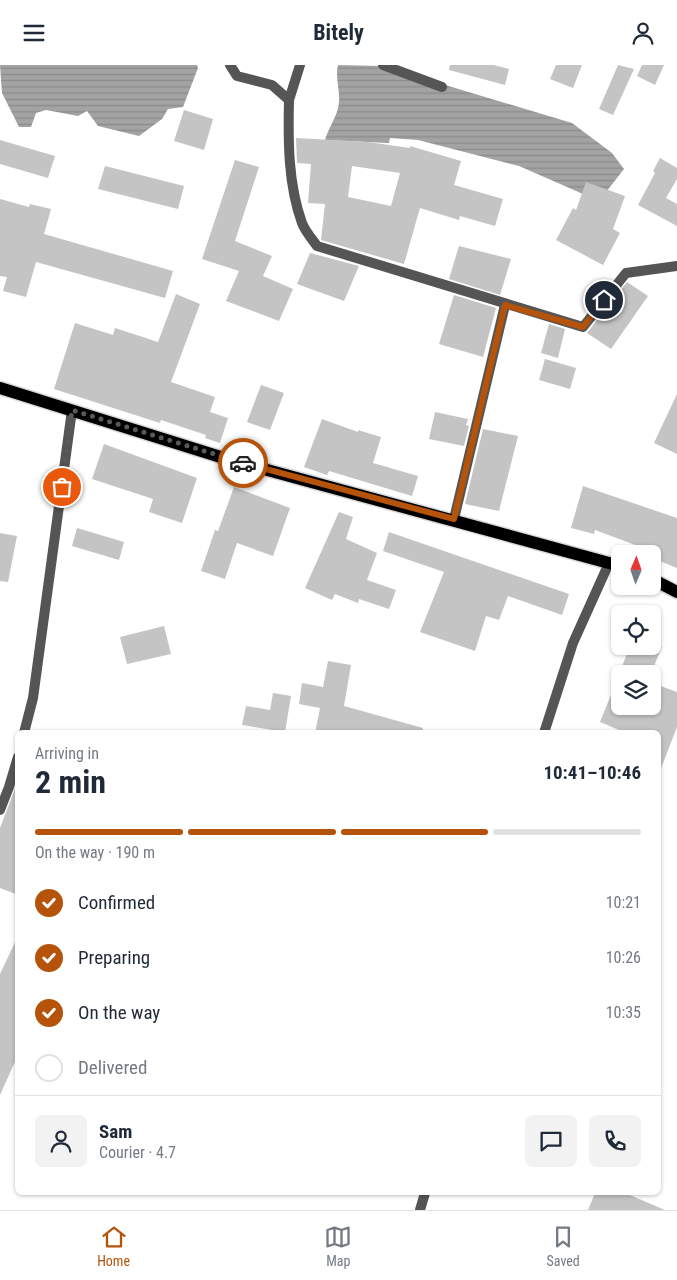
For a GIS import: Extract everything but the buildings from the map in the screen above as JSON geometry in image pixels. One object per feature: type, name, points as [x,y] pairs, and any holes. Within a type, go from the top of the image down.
[{"type":"main road","points":[[0,388],[227,459],[454,519],[611,564]]},
{"type":"main road","points":[[661,584],[677,592]]},
{"type":"street","points":[[230,65],[237,76],[272,85],[289,100]]},
{"type":"street","points":[[300,65],[289,100],[288,144],[296,200],[302,225],[317,246],[505,305],[583,327],[626,273],[677,265]]},
{"type":"street","points":[[383,65],[442,87]]},
{"type":"street","points":[[454,519],[505,305]]},
{"type":"street","points":[[25,730],[33,699],[72,410]]},
{"type":"street","points":[[545,730],[573,643],[611,571]]},
{"type":"street","points":[[0,810],[15,767]]},
{"type":"street","points":[[420,1210],[424,1195]]},
{"type":"shaded area","points":[[0,65],[197,65],[198,68],[183,107],[168,109],[162,119],[139,136],[98,126],[87,111],[78,116],[46,110],[36,113],[31,127],[19,127],[2,93]]},
{"type":"shaded area","points":[[338,65],[382,66],[572,123],[612,153],[624,169],[599,201],[519,166],[418,140],[390,138],[389,143],[325,140],[338,107]]},
{"type":"way so far","points":[[62,487],[72,410],[243,463]]},
{"type":"route","points":[[243,463],[454,519],[505,305],[583,327],[604,300]]}]
